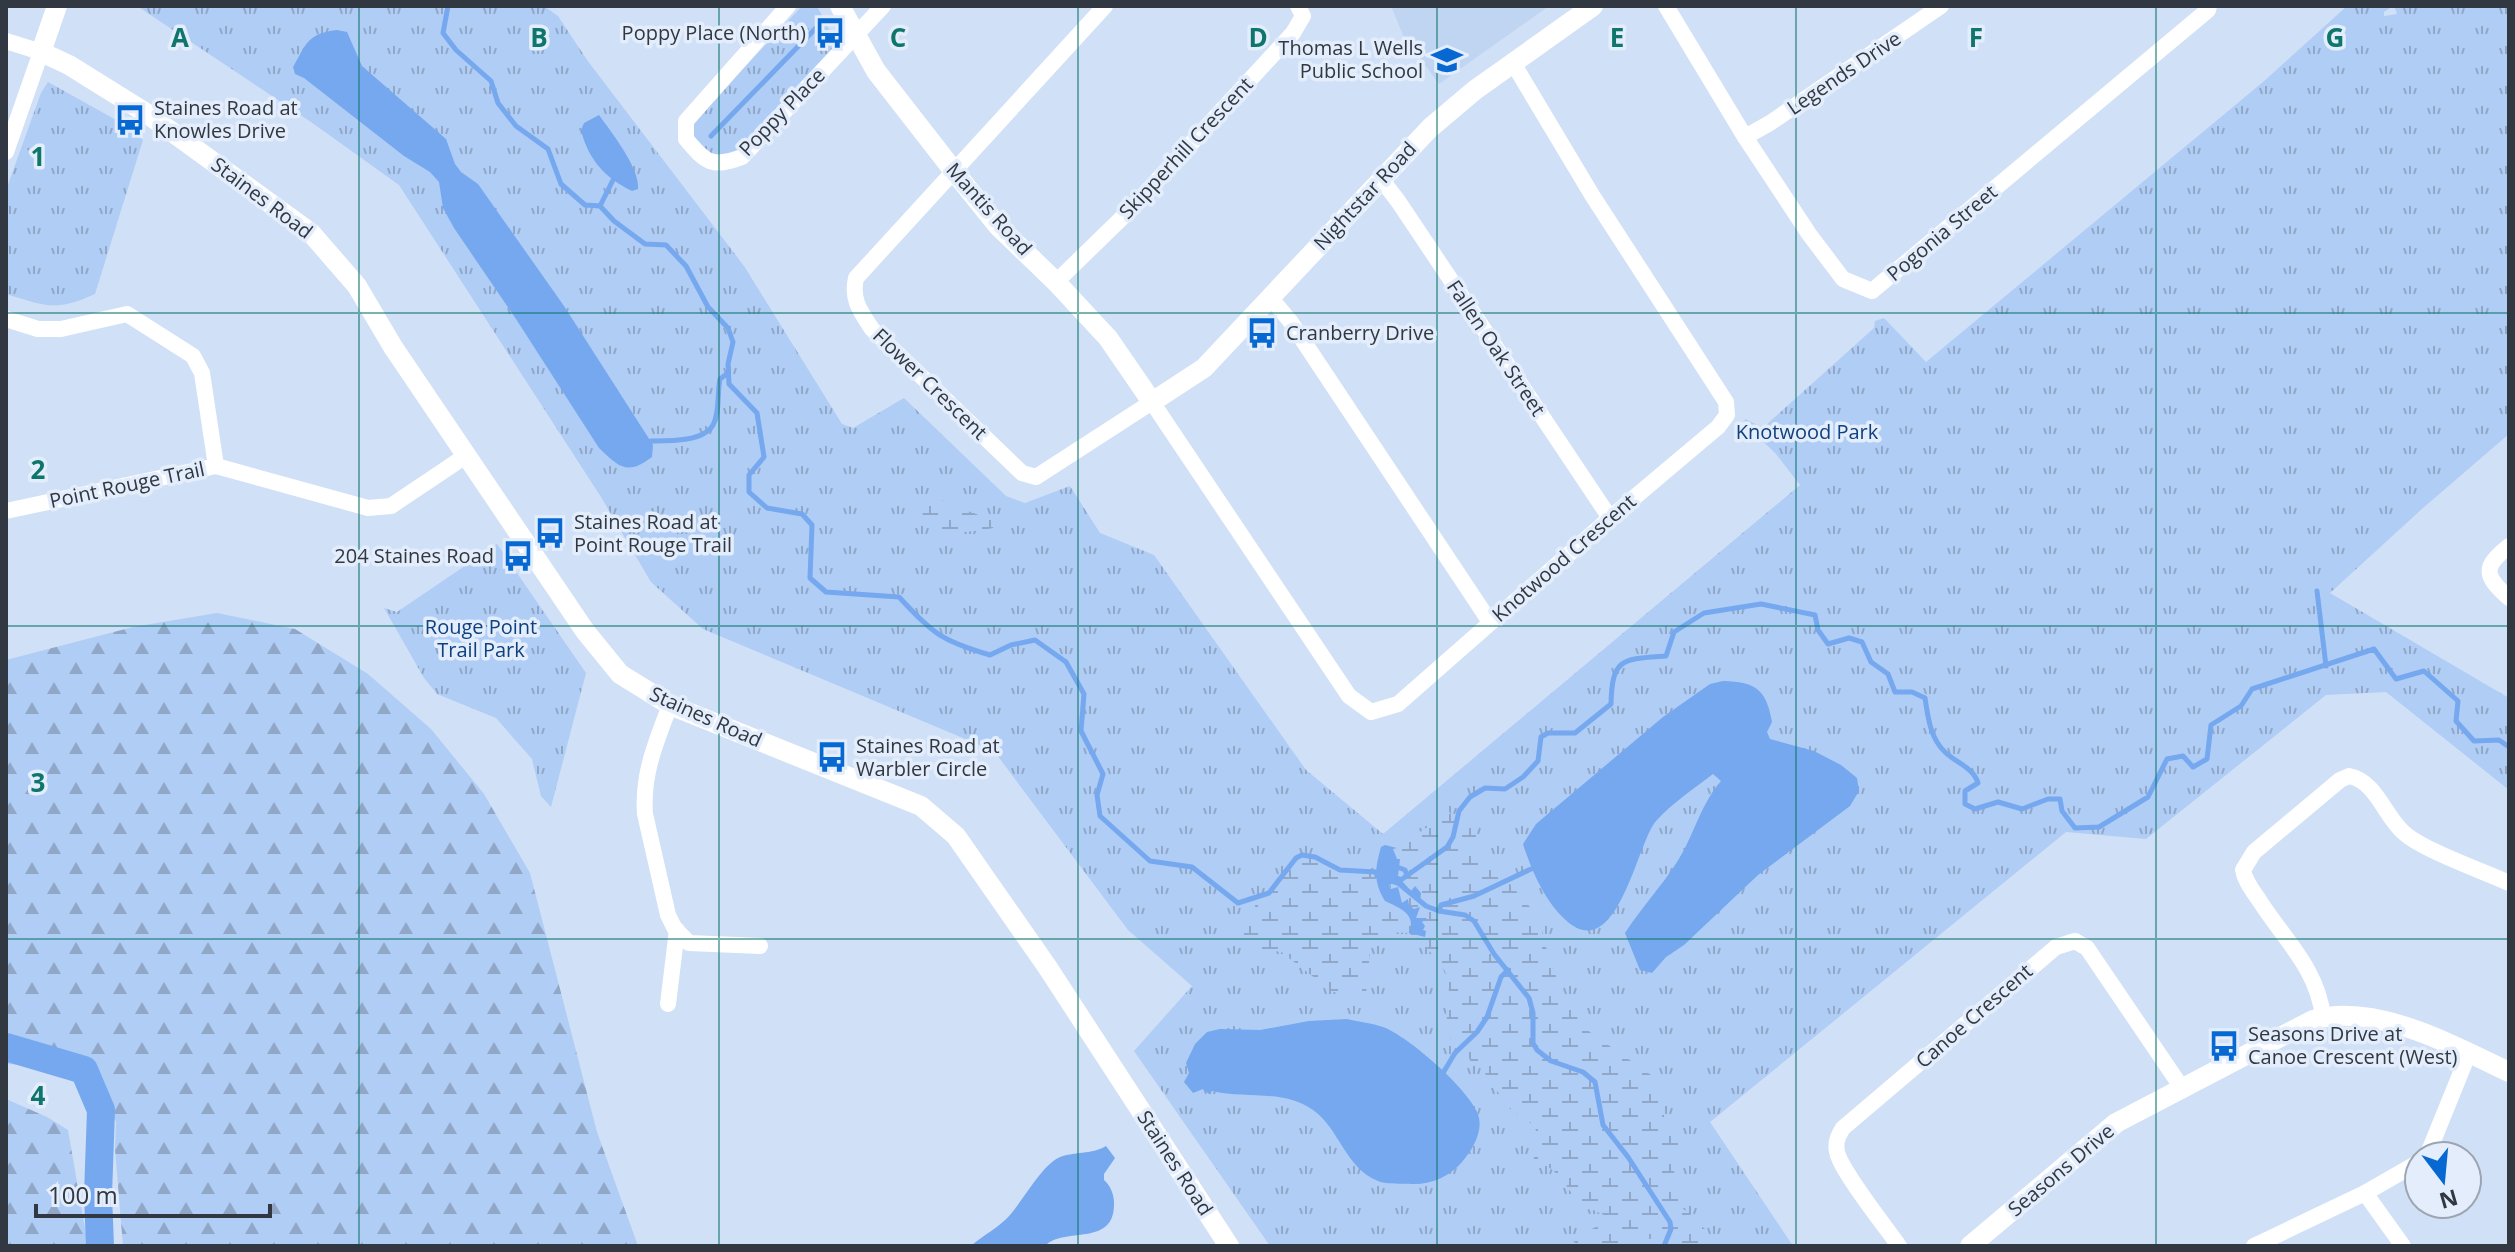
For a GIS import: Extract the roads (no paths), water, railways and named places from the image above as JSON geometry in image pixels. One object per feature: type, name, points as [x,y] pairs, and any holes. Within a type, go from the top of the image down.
[{"type":"street","points":[[6,152],[57,6]]},
{"type":"street","name":"Poppy Place","points":[[788,6],[686,121],[686,139],[704,160],[722,164],[742,157],[856,35]]},
{"type":"street","name":"Mantis Road","points":[[840,6],[876,71],[953,170],[998,226],[1108,338],[1152,402]]},
{"type":"street","points":[[856,35],[883,6]]},
{"type":"street","points":[[953,170],[1105,6]]},
{"type":"street","name":"Skipperhill Crescent","points":[[1056,282],[1129,211],[1293,33],[1303,16],[1298,6]]},
{"type":"street","name":"Nightstar Road","points":[[1152,402],[1204,368],[1430,128],[1593,6]]},
{"type":"street","name":"Pogonia Street","points":[[1666,6],[1745,137],[1809,234],[1843,279],[1872,291],[2209,6]]},
{"type":"street","name":"Legends Drive","points":[[1745,137],[1941,6]]},
{"type":"street","points":[[6,41],[41,52]]},
{"type":"street","name":"Staines Road","points":[[41,52],[69,65],[146,113],[311,233],[357,286],[393,347],[585,631],[620,674],[670,705],[921,806],[956,836],[1048,968],[1229,1246]]},
{"type":"street","name":"Knotwood Crescent","points":[[1152,402],[1349,696],[1371,712],[1398,704],[1718,427],[1727,415],[1726,402],[1592,195],[1513,63]]},
{"type":"street","name":"Flower Crescent","points":[[953,170],[856,278],[853,290],[856,305],[872,329],[1022,473],[1036,477],[1152,402]]},
{"type":"street","name":"Fallen Oak Street","points":[[1381,179],[1610,518]]},
{"type":"street","points":[[1270,297],[1290,321],[1490,622]]},
{"type":"street","points":[[6,319],[38,329],[61,329],[127,314],[193,356],[202,373],[216,466]]},
{"type":"street","name":"Point Rouge Trail","points":[[6,511],[216,466],[368,508],[391,506],[467,455]]},
{"type":"street","points":[[2509,546],[2493,559],[2490,568],[2494,583],[2509,598]]},
{"type":"street","points":[[670,705],[647,767],[644,799],[668,915],[689,943],[760,946]]},
{"type":"street","points":[[2323,1017],[2321,998],[2312,975],[2247,882],[2243,870],[2254,852],[2340,780],[2349,776],[2367,783],[2395,823],[2415,841],[2509,883]]},
{"type":"street","points":[[668,1004],[677,930]]},
{"type":"street","name":"Canoe Crescent","points":[[1899,1246],[1841,1162],[1836,1146],[1837,1137],[1843,1128],[2056,947],[2075,941],[2087,948],[2182,1088]]},
{"type":"street","name":"Seasons Drive","points":[[1970,1246],[2116,1123],[2304,1024],[2323,1017],[2348,1015],[2389,1022],[2509,1072]]},
{"type":"street","points":[[2433,1140],[2468,1055]]},
{"type":"street","points":[[2254,1246],[2365,1193],[2403,1171]]},
{"type":"street","points":[[2365,1193],[2403,1246]]},
{"type":"water","points":[[337,30],[347,32],[362,66],[446,139],[455,164],[478,184],[564,306],[653,445],[652,457],[636,466],[624,467],[599,448],[454,228],[443,208],[439,182],[430,172],[295,74],[293,67],[309,41],[319,34]]},
{"type":"water","points":[[599,115],[630,161],[638,189],[632,191],[614,180],[588,150],[581,130],[584,123]]},
{"type":"water","points":[[1723,681],[1744,683],[1763,695],[1772,722],[1767,732],[1770,739],[1814,751],[1841,765],[1857,778],[1859,791],[1850,806],[1758,875],[1652,973],[1640,970],[1625,933],[1677,862],[1721,781],[1713,774],[1656,821],[1624,894],[1601,926],[1586,930],[1569,923],[1553,907],[1523,844],[1536,824],[1663,717],[1710,684]]},
{"type":"water","points":[[1381,847],[1397,848],[1393,849],[1397,859],[1400,859],[1398,876],[1404,878],[1402,881],[1411,891],[1415,886],[1421,893],[1420,902],[1398,883],[1393,882],[1389,886],[1391,889],[1398,887],[1402,903],[1408,899],[1414,909],[1420,907],[1416,918],[1427,918],[1422,922],[1425,937],[1409,933],[1409,916],[1385,901],[1381,894],[1376,868]]},
{"type":"water","points":[[1347,1019],[1394,1032],[1436,1064],[1471,1102],[1479,1118],[1477,1138],[1462,1162],[1447,1175],[1421,1184],[1378,1181],[1350,1158],[1322,1118],[1301,1103],[1277,1097],[1212,1091],[1209,1094],[1203,1089],[1193,1093],[1184,1082],[1189,1073],[1186,1063],[1195,1044],[1207,1032],[1220,1029],[1260,1030],[1309,1021]]},
{"type":"water","points":[[1106,1146],[1115,1158],[1104,1174],[1114,1203],[1112,1217],[1106,1226],[1087,1234],[1053,1240],[1045,1246],[971,1246],[1006,1219],[1052,1162]]},
{"type":"waterway","points":[[448,6],[443,33],[456,50],[491,81],[498,103],[516,126],[548,149],[561,184],[585,205],[600,206],[614,221],[645,244],[666,245],[686,266],[708,307],[728,328],[733,342],[728,364],[729,384],[757,413],[764,457],[749,475],[749,492],[767,508],[802,514],[812,525],[810,578],[826,592],[899,597],[939,635],[974,650],[990,655],[1011,645],[1035,640],[1066,662],[1084,694],[1081,731],[1103,774],[1097,795],[1100,816],[1150,861],[1192,867],[1238,903],[1269,893],[1296,858],[1302,855],[1315,857],[1340,870],[1376,872],[1377,876]]},
{"type":"waterway","points":[[711,136],[816,28]]},
{"type":"waterway","points":[[600,206],[613,180]]},
{"type":"waterway","points":[[651,441],[694,438],[708,431],[717,415],[720,379],[728,373]]},
{"type":"waterway","points":[[2317,591],[2326,666]]},
{"type":"waterway","points":[[1398,882],[1447,847],[1453,837],[1459,811],[1470,797],[1485,788],[1505,789],[1523,777],[1538,761],[1541,737],[1548,733],[1575,733],[1611,704],[1614,677],[1623,664],[1639,658],[1666,656],[1674,632],[1704,613],[1761,604],[1815,615],[1818,630],[1828,644],[1849,638],[1862,642],[1871,662],[1888,674],[1895,692],[1912,692],[1925,698],[1930,727],[1936,740],[1945,752],[1976,778],[1978,783],[1965,791],[1965,804],[1975,809],[1998,802],[2022,809],[2048,799],[2060,799],[2062,811],[2075,828],[2099,827],[2148,797],[2167,759],[2183,756],[2193,767],[2207,759],[2211,725],[2241,706],[2252,689],[2374,649],[2396,679],[2424,671],[2458,701],[2456,721],[2474,741],[2499,740],[2509,747]]},
{"type":"waterway","points":[[1400,868],[1405,870],[1407,876]]},
{"type":"waterway","points":[[1439,911],[1441,905],[1474,896],[1531,869]]},
{"type":"waterway","points":[[1391,881],[1398,883],[1426,906],[1465,915],[1474,921],[1494,954],[1529,998],[1533,1013],[1533,1043],[1537,1050],[1551,1061],[1583,1072],[1595,1082],[1603,1125],[1670,1222],[1671,1229],[1664,1246]]},
{"type":"waterway","points":[[1443,1073],[1455,1053],[1477,1032],[1487,1017],[1501,977],[1508,970]]},
{"type":"waterway","points":[[6,1047],[84,1070],[101,1110],[100,1246]]},
{"type":"place","name":"Poppy Place (North)","points":[[830,33]]},
{"type":"place","name":"Thomas L Wells Public School","points":[[1447,60]]},
{"type":"place","name":"Staines Road at Knowles Drive","points":[[130,120]]},
{"type":"place","name":"Cranberry Drive","points":[[1262,333]]},
{"type":"place","name":"Staines Road at Point Rouge Trail","points":[[550,533]]},
{"type":"place","name":"204 Staines Road","points":[[518,556]]},
{"type":"place","name":"Staines Road at Warbler Circle","points":[[832,757]]},
{"type":"place","name":"Seasons Drive at Canoe Crescent (West)","points":[[2224,1046]]},
{"type":"park label","name":"Knotwood Park","points":[[1807,432]]},
{"type":"park label","name":"Rouge Point Trail Park","points":[[481,638]]}]
